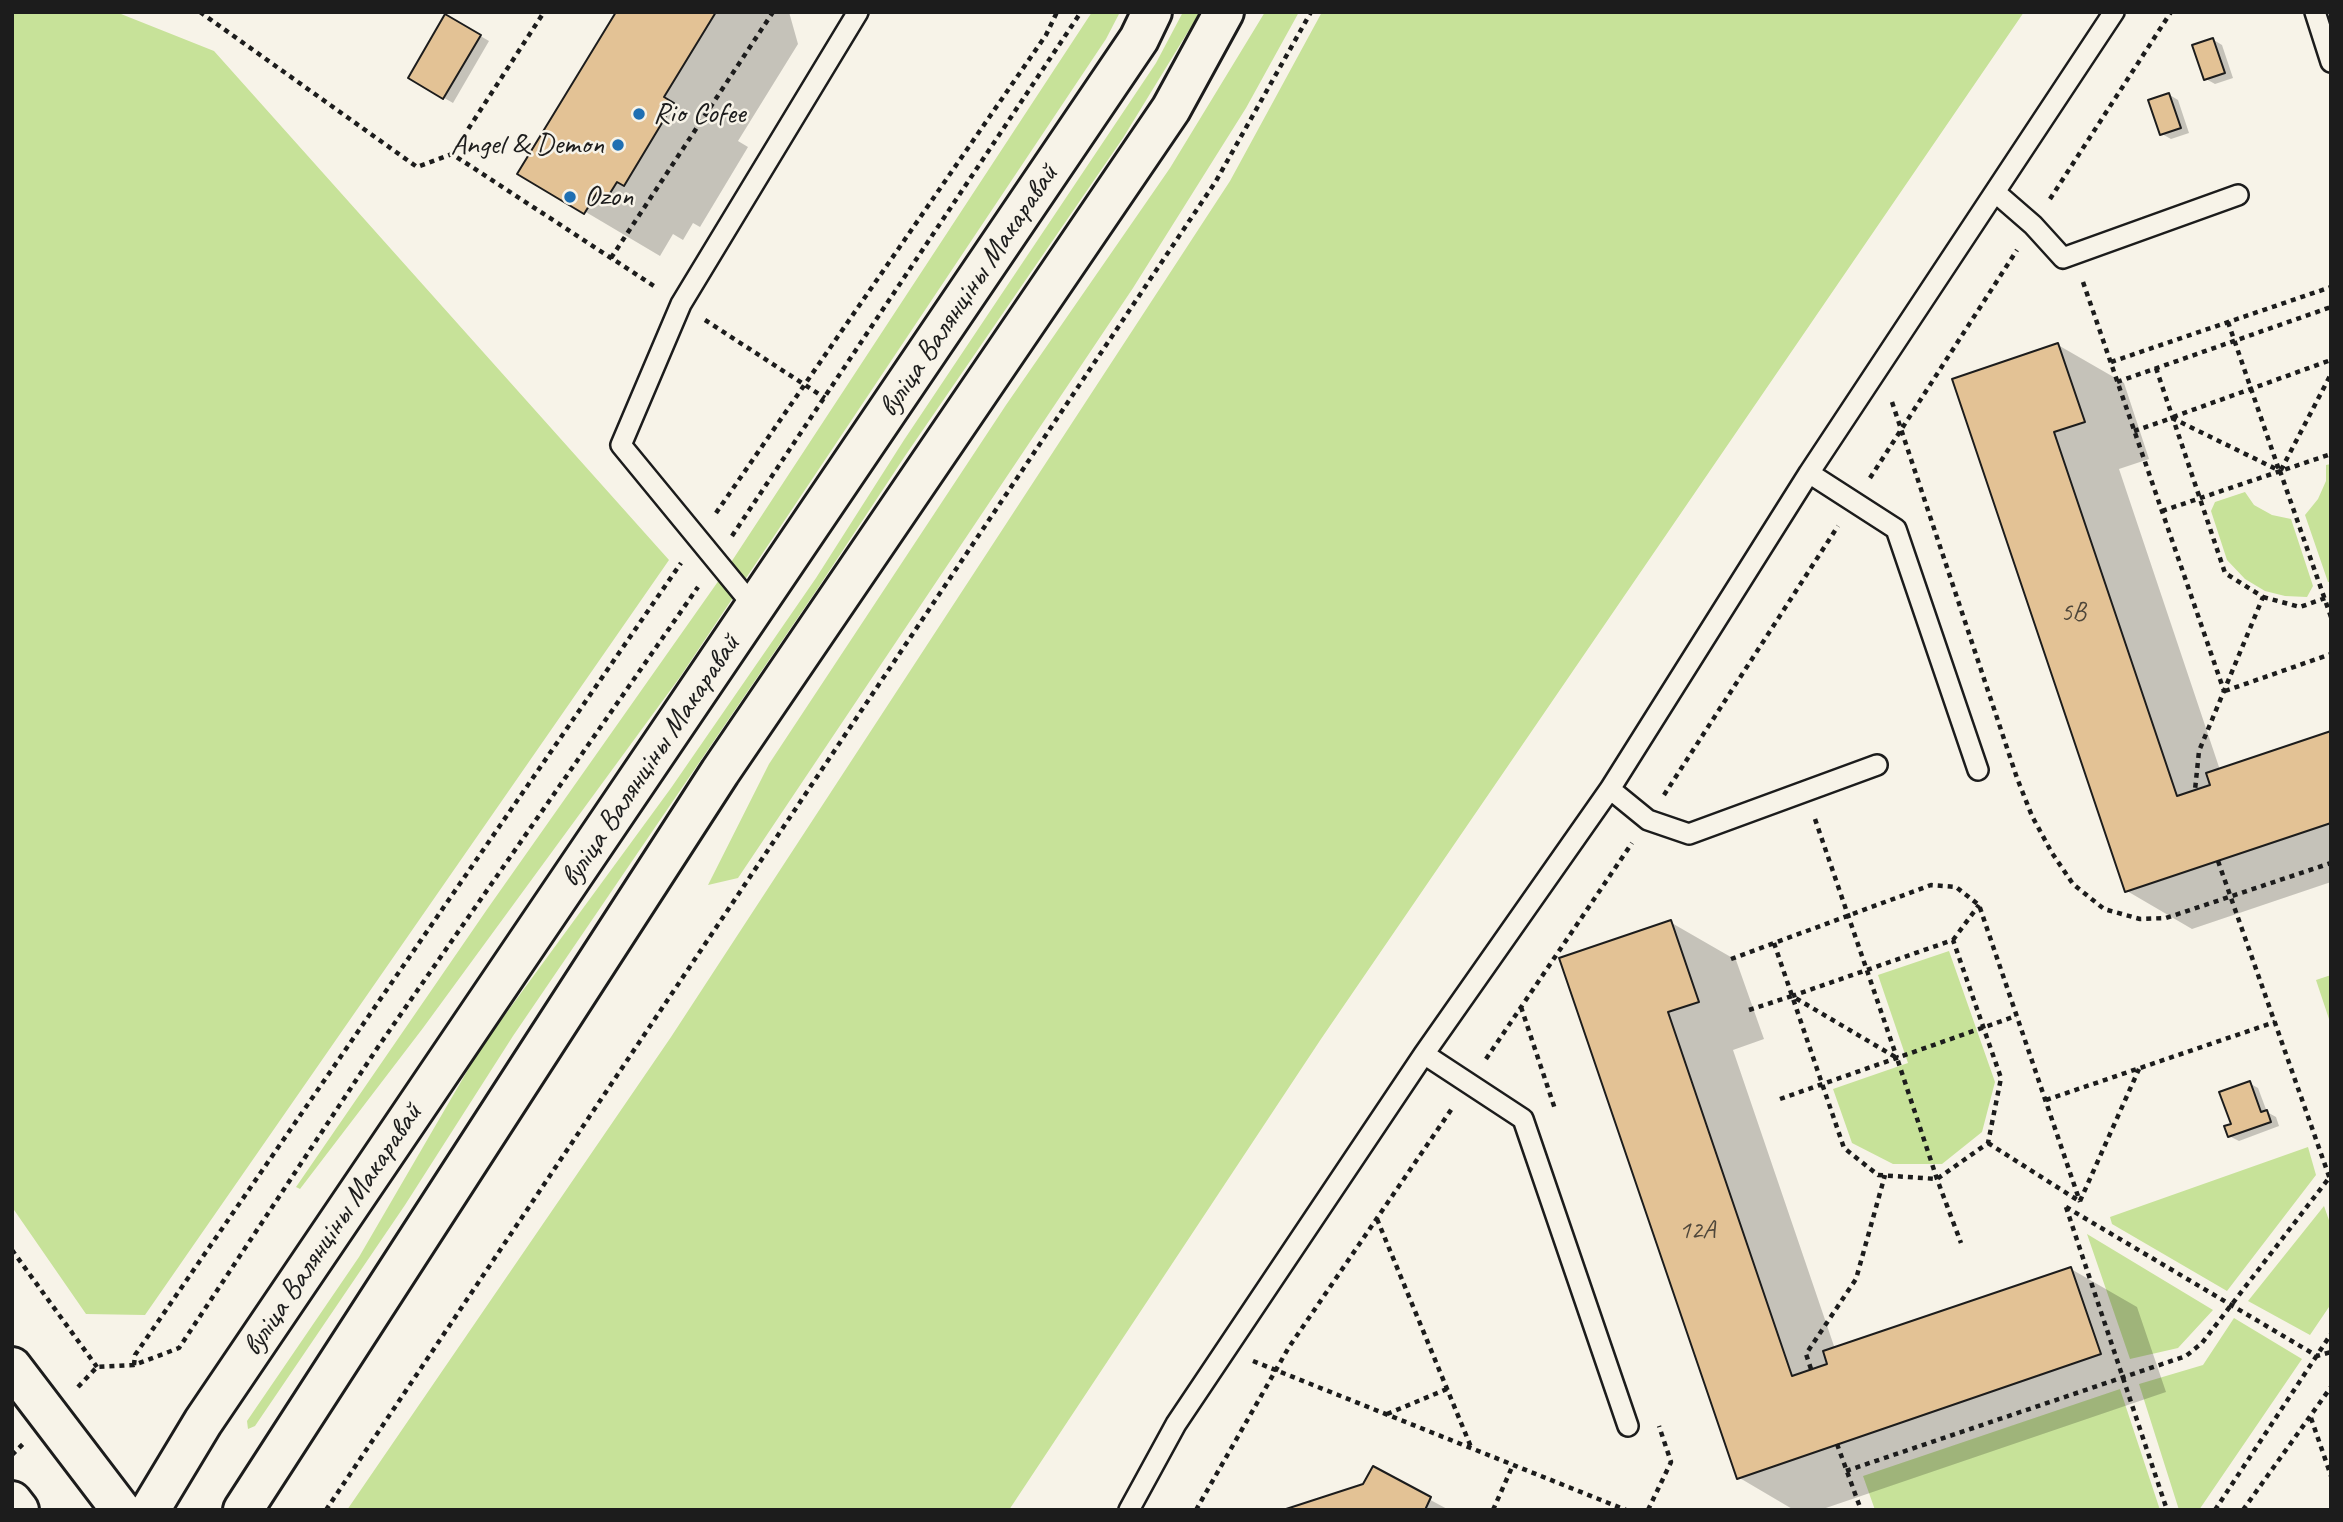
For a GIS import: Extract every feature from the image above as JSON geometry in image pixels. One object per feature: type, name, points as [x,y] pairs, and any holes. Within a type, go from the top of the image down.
[{"type":"street","name":"вуліца Валянціны Макаравай","points":[[150,1510],[203,1422],[1139,39],[1152,12]]},
{"type":"street","points":[[243,1510],[720,772],[1171,109],[1224,12]]},
{"type":"street","points":[[12,1367],[121,1510]]},
{"type":"street","points":[[12,1501],[19,1510]]},
{"type":"lane","points":[[755,608],[621,445],[681,304],[858,12]]},
{"type":"lane","points":[[1129,1510],[1177,1424],[1424,1054],[1610,789],[1809,473],[2114,12]]},
{"type":"lane","points":[[2315,12],[2331,62]]},
{"type":"lane","points":[[1995,192],[2033,225],[2063,258],[2238,195]]},
{"type":"lane","points":[[1809,473],[1896,529],[1978,770]]},
{"type":"lane","points":[[1610,789],[1648,820],[1689,834],[1877,765]]},
{"type":"lane","points":[[1424,1054],[1523,1119],[1628,1426]]},
{"type":"path","points":[[200,12],[417,167],[452,154],[544,12]]},
{"type":"path","points":[[611,258],[773,12]]},
{"type":"path","points":[[1057,12],[1046,35],[135,1355],[134,1365],[180,1348],[378,1047],[716,561],[1080,12]]},
{"type":"path","points":[[326,1510],[1216,181],[1311,12]]},
{"type":"path","points":[[1196,1510],[1276,1370],[1648,820],[2171,12]]},
{"type":"path","points":[[452,154],[825,398]]},
{"type":"path","points":[[2074,254],[2224,691]]},
{"type":"path","points":[[2110,362],[2331,288]]},
{"type":"path","points":[[2118,382],[2331,307]]},
{"type":"path","points":[[2228,322],[2331,617]]},
{"type":"path","points":[[2134,431],[2331,360]]},
{"type":"path","points":[[1879,367],[1902,428],[2017,778],[2036,825],[2073,884],[2104,909],[2140,919],[2166,919],[2331,863]]},
{"type":"path","points":[[2156,368],[2225,573],[2263,597],[2300,607],[2331,596]]},
{"type":"path","points":[[2280,471],[2331,374]]},
{"type":"path","points":[[2172,418],[2280,471]]},
{"type":"path","points":[[2162,511],[2331,454]]},
{"type":"path","points":[[2195,790],[2199,751],[2263,597]]},
{"type":"path","points":[[2224,691],[2331,654]]},
{"type":"path","points":[[1805,791],[1961,1243]]},
{"type":"path","points":[[1846,1471],[2186,1356],[2202,1343],[2330,1180],[2218,861]]},
{"type":"path","points":[[1731,959],[1931,885],[1956,887],[1979,905],[2080,1202]]},
{"type":"path","points":[[1749,1010],[1953,940],[1979,905]]},
{"type":"path","points":[[1774,943],[1844,1148],[1878,1175],[1937,1178],[1988,1143],[2001,1078],[1953,940]]},
{"type":"path","points":[[1792,996],[1897,1058]]},
{"type":"path","points":[[1780,1099],[2017,1016]]},
{"type":"path","points":[[2046,1100],[2275,1022]]},
{"type":"path","points":[[2080,1202],[2139,1069]]},
{"type":"path","points":[[1988,1143],[2080,1202]]},
{"type":"path","points":[[1811,1369],[1806,1354],[1856,1279],[1885,1175]]},
{"type":"path","points":[[2167,1510],[2066,1207],[2317,1356],[2331,1352]]},
{"type":"path","points":[[1377,1219],[1471,1448]]},
{"type":"path","points":[[12,1250],[97,1367]]},
{"type":"path","points":[[2216,1510],[2331,1334]]},
{"type":"path","points":[[1276,1370],[1626,1510]]},
{"type":"path","points":[[2243,1510],[2331,1387]]},
{"type":"path","points":[[1386,1414],[1447,1389]]},
{"type":"path","points":[[2310,1418],[2331,1476]]},
{"type":"path","points":[[1837,1444],[1861,1510]]},
{"type":"path","points":[[1493,1510],[1513,1465]]},
{"type":"green space","points":[[12,12],[116,12],[214,51],[669,560],[145,1315],[86,1314],[12,1207]]},
{"type":"green space","points":[[1092,12],[1120,12],[1106,39],[680,677],[423,1028],[300,1189],[296,1187],[724,573]]},
{"type":"green space","points":[[1183,12],[1200,12],[1123,138],[513,1036],[405,1205],[255,1426],[248,1429],[247,1421],[359,1257],[480,1049],[671,788],[816,578],[904,440],[1156,63]]},
{"type":"green space","points":[[1265,12],[1299,12],[1246,108],[1133,288],[738,878],[708,885],[769,764],[1006,405],[1170,168]]},
{"type":"green space","points":[[1322,12],[2024,12],[1321,1039],[1009,1510],[347,1510],[671,1037],[1230,181]]},
{"type":"green space","points":[[2331,464],[2331,582],[2328,582],[2305,515],[2318,499],[2326,481],[2326,465]]},
{"type":"green space","points":[[2245,492],[2254,505],[2272,515],[2291,519],[2313,586],[2307,597],[2285,596],[2265,591],[2245,579],[2227,560],[2211,511],[2215,502]]},
{"type":"green space","points":[[1949,951],[1995,1082],[1982,1132],[1942,1164],[1893,1164],[1852,1143],[1833,1089],[1908,1063],[1878,975]]},
{"type":"green space","points":[[2331,975],[2331,1025],[2316,980]]},
{"type":"green space","points":[[2308,1147],[2316,1175],[2227,1291],[2112,1224],[2110,1217]]},
{"type":"green space","points":[[2324,1206],[2331,1226],[2331,1304],[2310,1335],[2248,1301]]},
{"type":"green space","points":[[2087,1234],[2213,1310],[2178,1348],[2130,1359]]},
{"type":"green space","points":[[2234,1318],[2302,1359],[2199,1510],[2179,1510],[2139,1384],[2203,1365]]},
{"type":"green space","points":[[2120,1389],[2160,1510],[1875,1510],[1863,1476]]},
{"type":"building","points":[[616,12],[716,12],[664,97],[674,103],[624,186],[617,182],[607,198],[597,193],[584,214],[517,174]]},
{"type":"building","points":[[445,14],[481,35],[443,99],[408,78]]},
{"type":"building","points":[[2213,38],[2225,73],[2204,80],[2192,45]]},
{"type":"building","points":[[2169,93],[2181,128],[2160,135],[2148,100]]},
{"type":"building","points":[[2058,343],[2085,422],[2054,432],[2177,796],[2210,785],[2206,773],[2331,731],[2331,823],[2125,892],[1952,379]]},
{"type":"building","points":[[1671,920],[1699,1002],[1668,1012],[1792,1376],[1827,1364],[1823,1351],[2071,1267],[2101,1354],[1737,1479],[1559,958]]},
{"type":"building","points":[[2250,1081],[2261,1112],[2267,1110],[2271,1122],[2228,1137],[2224,1126],[2231,1124],[2219,1092]]},
{"type":"building","points":[[1373,1466],[1431,1497],[1425,1510],[1283,1510],[1363,1484]]},
{"type":"place","name":"Rio Cofee","points":[[639,114]]},
{"type":"place","name":"Angel & Demon","points":[[618,145]]},
{"type":"place","name":"Ozon","points":[[570,197]]}]
